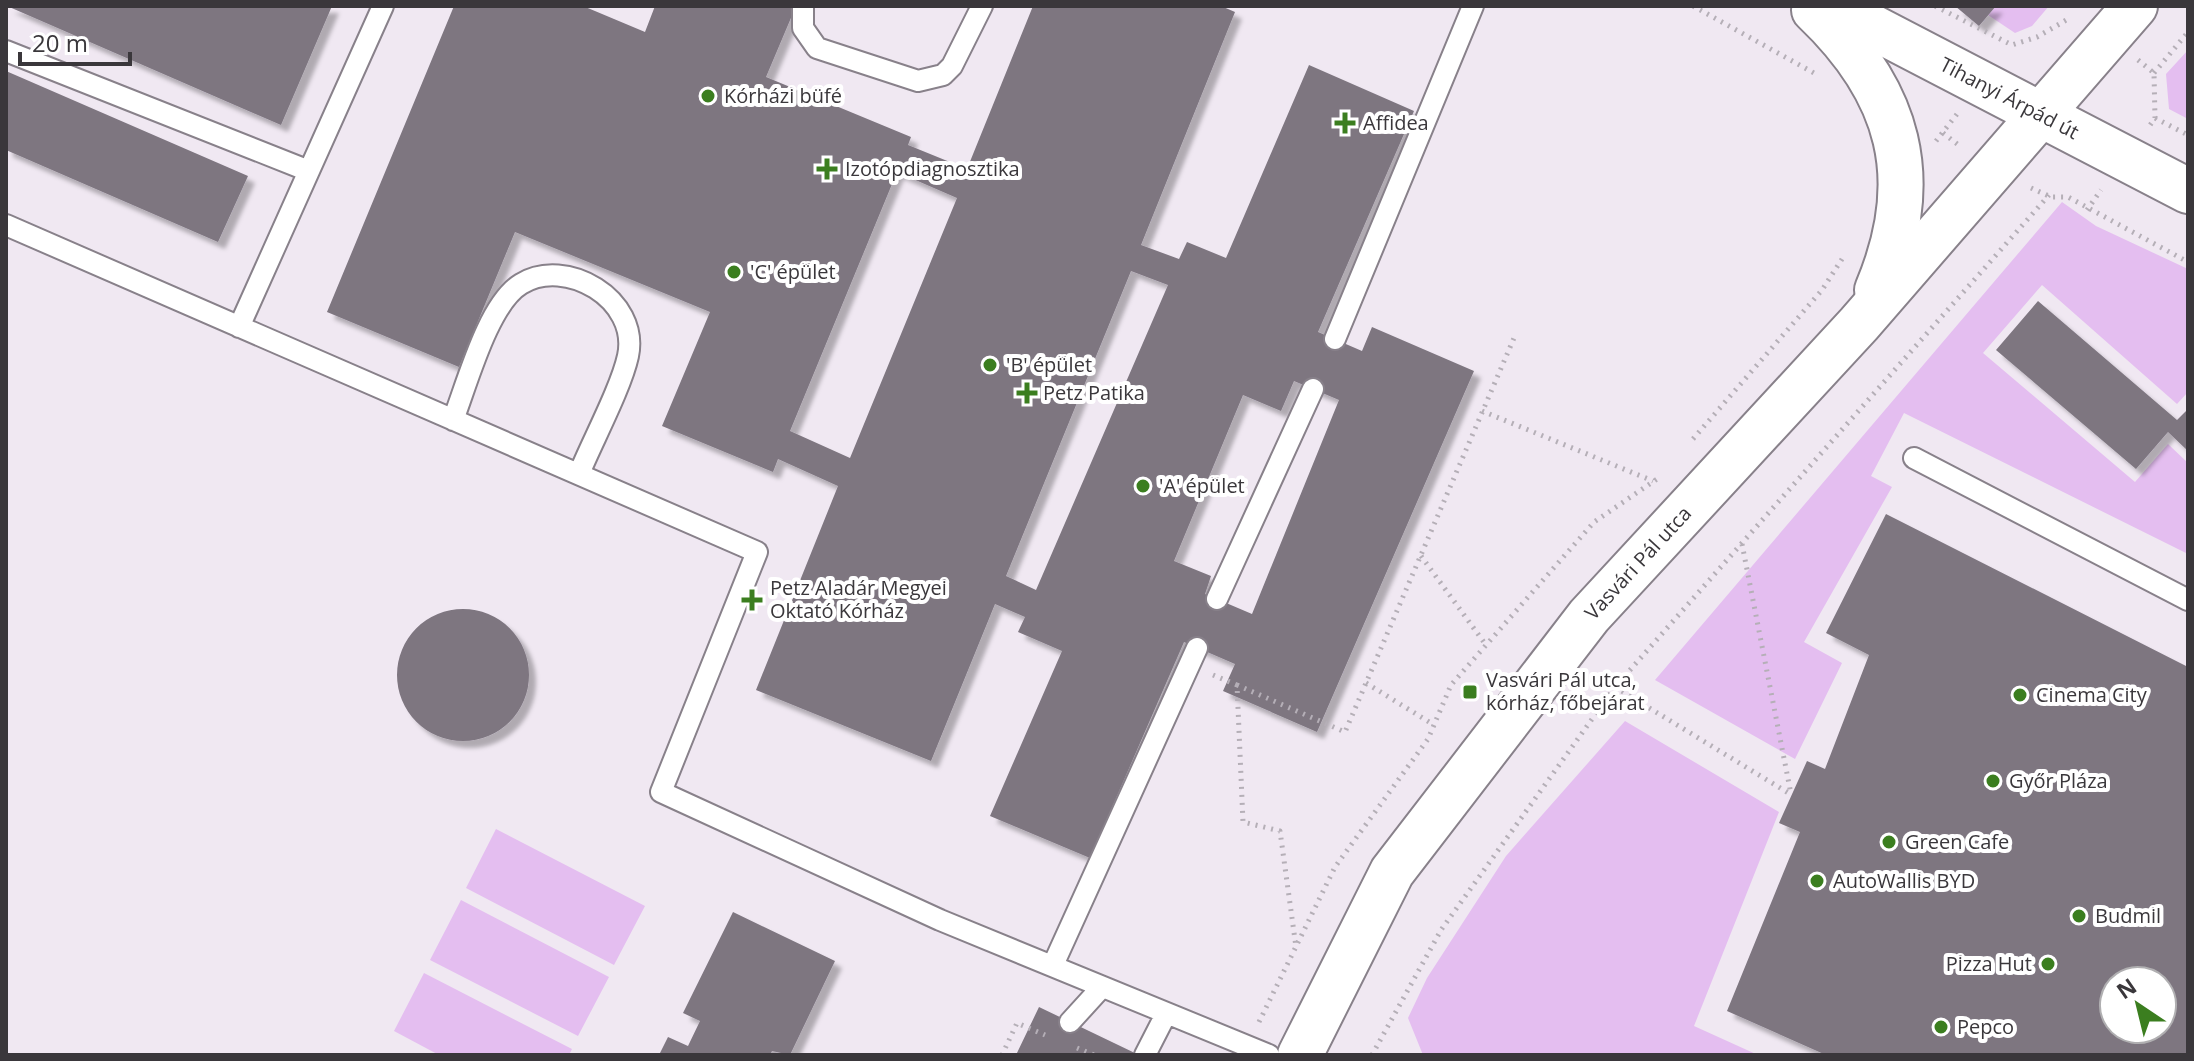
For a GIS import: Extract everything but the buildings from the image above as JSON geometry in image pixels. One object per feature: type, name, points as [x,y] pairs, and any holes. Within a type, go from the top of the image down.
[{"type":"street","points":[[1810,6],[1854,51],[1884,102],[1898,148],[1903,183],[1894,242],[1859,324]]},
{"type":"street","name":"Tihanyi Árpád út","points":[[1832,6],[2188,191]]},
{"type":"street","name":"Vasvári Pál utca","points":[[1300,1055],[1392,872],[1589,616],[1859,324],[2135,6]]},
{"type":"lane","points":[[239,327],[383,6]]},
{"type":"lane","points":[[803,6],[803,28],[817,48],[918,81],[943,75],[952,66],[982,6]]},
{"type":"lane","points":[[1335,339],[1473,6]]},
{"type":"lane","points":[[6,51],[309,171]]},
{"type":"lane","points":[[6,225],[757,552],[661,792],[940,920],[1269,1055]]},
{"type":"lane","points":[[453,420],[497,309],[521,283],[551,276],[592,284],[615,301],[627,325],[628,354],[579,474]]},
{"type":"lane","points":[[1217,599],[1313,389]]},
{"type":"lane","points":[[1914,458],[2188,600]]},
{"type":"lane","points":[[1053,965],[1193,656]]},
{"type":"lane","points":[[1070,1022],[1101,988]]},
{"type":"lane","points":[[1145,1055],[1166,1014]]},
{"type":"path","points":[[1693,6],[1786,55],[1824,80]]},
{"type":"path","points":[[1935,6],[2012,45],[2037,37],[2077,13]]},
{"type":"path","points":[[2149,126],[2155,118],[2151,70],[2188,32]]},
{"type":"path","points":[[1927,152],[1966,103]]},
{"type":"path","points":[[2155,118],[2188,135]]},
{"type":"path","points":[[1943,133],[1960,146]]},
{"type":"path","points":[[2087,210],[2100,192]]},
{"type":"path","points":[[1372,1055],[1441,930],[1615,687],[2049,195],[2068,197],[2188,262]]},
{"type":"path","points":[[1692,440],[1822,290],[1850,246]]},
{"type":"path","points":[[1193,656],[1237,685],[1345,732],[1514,338]]},
{"type":"path","points":[[1482,411],[1653,481]]},
{"type":"path","points":[[1247,1046],[1335,867],[1428,739],[1451,685],[1594,522],[1662,475]]},
{"type":"path","points":[[1615,687],[1791,794],[1742,543]]},
{"type":"path","points":[[1421,555],[1486,645]]},
{"type":"path","points":[[1366,683],[1434,725]]},
{"type":"path","points":[[1237,685],[1243,822],[1280,831],[1297,948]]},
{"type":"path","points":[[1002,1055],[1017,1023],[1056,1039]]},
{"type":"path","points":[[1069,1044],[1094,1055]]},
{"type":"shaded area","points":[[1996,6],[2049,6],[2032,26],[2015,33],[1988,15]]},
{"type":"shaded area","points":[[2188,50],[2188,119],[2169,109],[2166,74]]},
{"type":"shaded area","points":[[2062,202],[2096,226],[2188,269],[2188,392],[2177,404],[2042,285],[1983,353],[2135,482],[2168,444],[2188,463],[2188,554],[1904,413],[1871,476],[1892,487],[1804,642],[1842,663],[1795,759],[1655,680]]},
{"type":"shaded area","points":[[1625,721],[1779,812],[1694,1026],[1758,1055],[1423,1055],[1408,1018],[1427,978],[1506,856]]},
{"type":"shaded area","points":[[496,829],[645,906],[614,965],[466,888]]},
{"type":"shaded area","points":[[461,900],[609,977],[578,1036],[430,960]]},
{"type":"shaded area","points":[[424,973],[572,1049],[569,1055],[439,1055],[394,1031]]},
{"type":"place","name":"Kórházi büfé","points":[[708,96]]},
{"type":"place","name":"Affidea","points":[[1345,123]]},
{"type":"place","name":"Izotópdiagnosztika","points":[[827,169]]},
{"type":"place","name":"'C' épület","points":[[734,272]]},
{"type":"place","name":"'B' épület","points":[[990,365]]},
{"type":"place","name":"Petz Patika","points":[[1027,393]]},
{"type":"place","name":"'A' épület","points":[[1143,486]]},
{"type":"place","name":"Petz Aladár Megyei Oktató Kórház","points":[[752,600]]},
{"type":"place","name":"Vasvári Pál utca, kórház, főbejárat","points":[[1470,692]]},
{"type":"place","name":"Cinema City","points":[[2020,695]]},
{"type":"place","name":"Győr Pláza","points":[[1993,781]]},
{"type":"place","name":"Green Cafe","points":[[1889,842]]},
{"type":"place","name":"AutoWallis BYD","points":[[1817,881]]},
{"type":"place","name":"Budmil","points":[[2079,916]]},
{"type":"place","name":"Pizza Hut","points":[[2048,964]]},
{"type":"place","name":"Pepco","points":[[1941,1027]]}]
